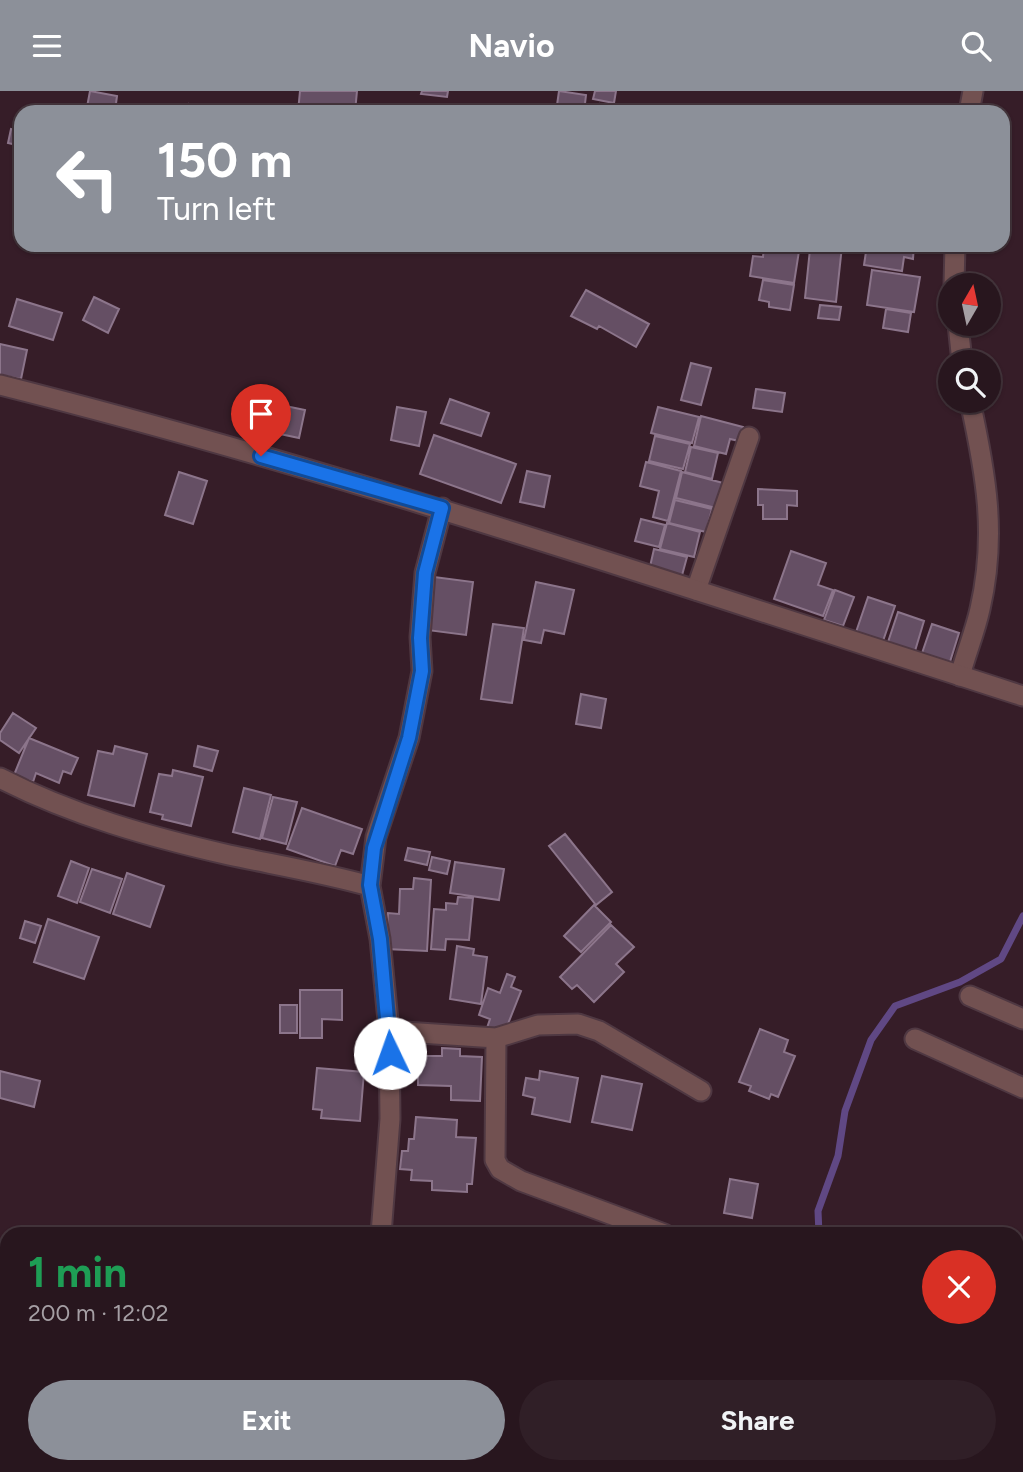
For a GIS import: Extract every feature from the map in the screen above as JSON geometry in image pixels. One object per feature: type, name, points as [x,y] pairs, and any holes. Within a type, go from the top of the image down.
[{"type":"street","points":[[954,273],[955,252]]},
{"type":"street","points":[[0,385],[106,412],[442,508],[1023,697]]},
{"type":"street","points":[[960,676],[980,612],[988,566],[988,492],[972,413]]},
{"type":"street","points":[[696,590],[749,437]]},
{"type":"street","points":[[382,1227],[390,1119],[389,1031],[380,939],[370,885],[376,837],[409,738],[422,671],[420,638],[425,573],[442,508]]},
{"type":"street","points":[[0,778],[37,797],[97,819],[169,840],[370,885]]},
{"type":"street","points":[[970,996],[1023,1019]]},
{"type":"street","points":[[389,1031],[496,1038],[538,1025],[578,1024],[621,1044],[701,1091]]},
{"type":"street","points":[[496,1038],[495,1160],[500,1169],[521,1181],[645,1227]]},
{"type":"street","points":[[915,1039],[1023,1088]]},
{"type":"building","points":[[90,91],[117,96],[116,105],[87,105]]},
{"type":"building","points":[[300,91],[357,91],[356,105],[299,105]]},
{"type":"building","points":[[422,91],[448,91],[447,97],[421,94]]},
{"type":"building","points":[[559,91],[586,95],[585,105],[557,105]]},
{"type":"building","points":[[595,91],[616,91],[614,103],[593,99]]},
{"type":"building","points":[[11,129],[14,130],[14,144],[8,143]]},
{"type":"building","points":[[763,252],[799,252],[794,283],[750,276],[753,256],[763,257]]},
{"type":"building","points":[[810,252],[841,252],[836,302],[805,298]]},
{"type":"building","points":[[866,252],[914,252],[913,259],[904,257],[902,271],[864,265]]},
{"type":"building","points":[[872,270],[920,277],[914,312],[867,305]]},
{"type":"building","points":[[763,280],[794,285],[790,310],[769,307],[769,302],[759,300]]},
{"type":"building","points":[[586,290],[649,324],[636,347],[599,326],[597,329],[571,316]]},
{"type":"building","points":[[94,297],[119,309],[108,333],[83,320]]},
{"type":"building","points":[[17,299],[62,313],[53,340],[9,326]]},
{"type":"building","points":[[820,305],[841,307],[839,320],[818,318]]},
{"type":"building","points":[[886,309],[911,313],[908,332],[883,328]]},
{"type":"building","points":[[0,344],[27,350],[21,379],[0,375]]},
{"type":"building","points":[[691,363],[711,368],[701,405],[681,400]]},
{"type":"building","points":[[756,389],[785,393],[782,412],[753,408]]},
{"type":"building","points":[[450,399],[489,413],[481,436],[441,423]]},
{"type":"building","points":[[266,402],[305,410],[299,438],[261,430]]},
{"type":"building","points":[[397,407],[426,412],[419,446],[391,440]]},
{"type":"building","points":[[658,407],[699,417],[692,443],[651,433]]},
{"type":"building","points":[[701,416],[743,427],[739,441],[730,439],[726,454],[694,446]]},
{"type":"building","points":[[434,435],[516,464],[501,503],[420,474]]},
{"type":"building","points":[[655,436],[690,444],[683,469],[649,461]]},
{"type":"building","points":[[691,447],[718,453],[712,479],[685,472]]},
{"type":"building","points":[[646,462],[681,471],[668,521],[653,517],[659,491],[640,486]]},
{"type":"building","points":[[527,471],[550,476],[544,507],[520,502]]},
{"type":"building","points":[[179,472],[207,481],[193,524],[165,515]]},
{"type":"building","points":[[682,472],[723,483],[716,508],[676,498]]},
{"type":"building","points":[[758,489],[797,491],[797,506],[787,505],[787,519],[763,519],[763,505],[758,505]]},
{"type":"building","points":[[675,500],[712,509],[706,532],[669,523]]},
{"type":"building","points":[[641,519],[665,525],[659,547],[635,541]]},
{"type":"building","points":[[667,523],[700,532],[694,557],[660,549]]},
{"type":"building","points":[[654,549],[687,557],[681,579],[649,571]]},
{"type":"building","points":[[791,551],[826,563],[818,585],[833,590],[823,616],[774,599]]},
{"type":"building","points":[[434,577],[473,582],[466,635],[427,630]]},
{"type":"building","points":[[536,582],[574,590],[564,634],[544,630],[541,643],[524,640]]},
{"type":"building","points":[[835,590],[854,597],[843,626],[824,620]]},
{"type":"building","points":[[868,597],[895,606],[883,641],[856,632]]},
{"type":"building","points":[[898,612],[924,621],[915,651],[888,642]]},
{"type":"building","points":[[493,624],[524,628],[512,703],[481,699]]},
{"type":"building","points":[[932,624],[959,633],[949,665],[921,656]]},
{"type":"building","points":[[581,694],[606,699],[601,728],[576,724]]},
{"type":"building","points":[[13,713],[36,728],[19,753],[0,740],[0,733]]},
{"type":"building","points":[[29,738],[78,758],[71,774],[63,771],[59,783],[36,773],[33,782],[14,775]]},
{"type":"building","points":[[115,746],[147,754],[134,806],[88,795],[98,751],[113,754]]},
{"type":"building","points":[[198,746],[218,751],[212,771],[194,766]]},
{"type":"building","points":[[173,770],[203,777],[191,826],[162,819],[163,815],[150,812],[159,774],[172,776]]},
{"type":"building","points":[[244,788],[271,795],[260,839],[233,832]]},
{"type":"building","points":[[273,797],[297,802],[286,844],[262,838]]},
{"type":"building","points":[[302,808],[362,829],[353,854],[341,850],[335,866],[287,849]]},
{"type":"building","points":[[565,834],[612,892],[596,905],[549,846]]},
{"type":"building","points":[[408,848],[430,852],[427,865],[405,860]]},
{"type":"building","points":[[432,857],[450,861],[447,874],[429,870]]},
{"type":"building","points":[[71,861],[89,868],[77,903],[58,896]]},
{"type":"building","points":[[455,862],[504,869],[499,900],[450,893]]},
{"type":"building","points":[[92,869],[122,879],[110,913],[80,902]]},
{"type":"building","points":[[127,873],[164,886],[150,927],[113,914]]},
{"type":"building","points":[[414,878],[431,880],[427,951],[386,949],[388,913],[399,914],[400,889],[413,889]]},
{"type":"building","points":[[458,897],[473,898],[469,940],[446,939],[445,950],[431,949],[434,909],[446,910],[446,903],[457,904]]},
{"type":"building","points":[[594,905],[611,922],[581,952],[564,936]]},
{"type":"building","points":[[48,919],[99,937],[84,979],[34,962]]},
{"type":"building","points":[[25,921],[41,926],[35,943],[20,938]]},
{"type":"building","points":[[611,925],[634,947],[616,964],[624,972],[594,1002],[577,985],[572,989],[560,977]]},
{"type":"building","points":[[457,946],[474,949],[473,955],[487,957],[481,1004],[450,999]]},
{"type":"building","points":[[507,974],[515,977],[511,987],[521,991],[504,1034],[487,1028],[490,1019],[479,1015],[488,988],[500,993]]},
{"type":"building","points":[[300,990],[342,990],[342,1020],[322,1019],[322,1038],[300,1038]]},
{"type":"building","points":[[280,1005],[297,1005],[297,1033],[280,1033]]},
{"type":"building","points":[[760,1029],[788,1040],[784,1052],[795,1056],[778,1097],[771,1094],[769,1099],[749,1091],[751,1086],[739,1082]]},
{"type":"building","points":[[442,1048],[460,1049],[460,1056],[482,1057],[480,1101],[451,1100],[451,1086],[418,1085],[418,1064],[424,1064],[425,1056],[442,1056]]},
{"type":"building","points":[[317,1068],[364,1072],[360,1121],[321,1118],[322,1110],[313,1109]]},
{"type":"building","points":[[0,1071],[40,1081],[34,1107],[0,1098]]},
{"type":"building","points":[[540,1071],[578,1078],[570,1122],[532,1114],[535,1098],[523,1095],[526,1078],[539,1080]]},
{"type":"building","points":[[602,1076],[642,1084],[632,1130],[592,1122]]},
{"type":"building","points":[[416,1117],[457,1120],[456,1137],[476,1138],[472,1184],[467,1184],[467,1192],[432,1190],[432,1181],[411,1180],[412,1170],[400,1169],[402,1151],[408,1151],[409,1139],[414,1139]]},
{"type":"building","points":[[730,1179],[758,1184],[752,1218],[724,1213]]},
{"type":"waterway","points":[[819,1227],[818,1211],[838,1156],[845,1111],[871,1040],[895,1006],[960,982],[1001,959],[1023,916]]},
{"type":"route","points":[[261,456],[442,508],[425,573],[420,638],[422,671],[409,738],[376,837],[370,885],[380,939],[390,1053]]}]
